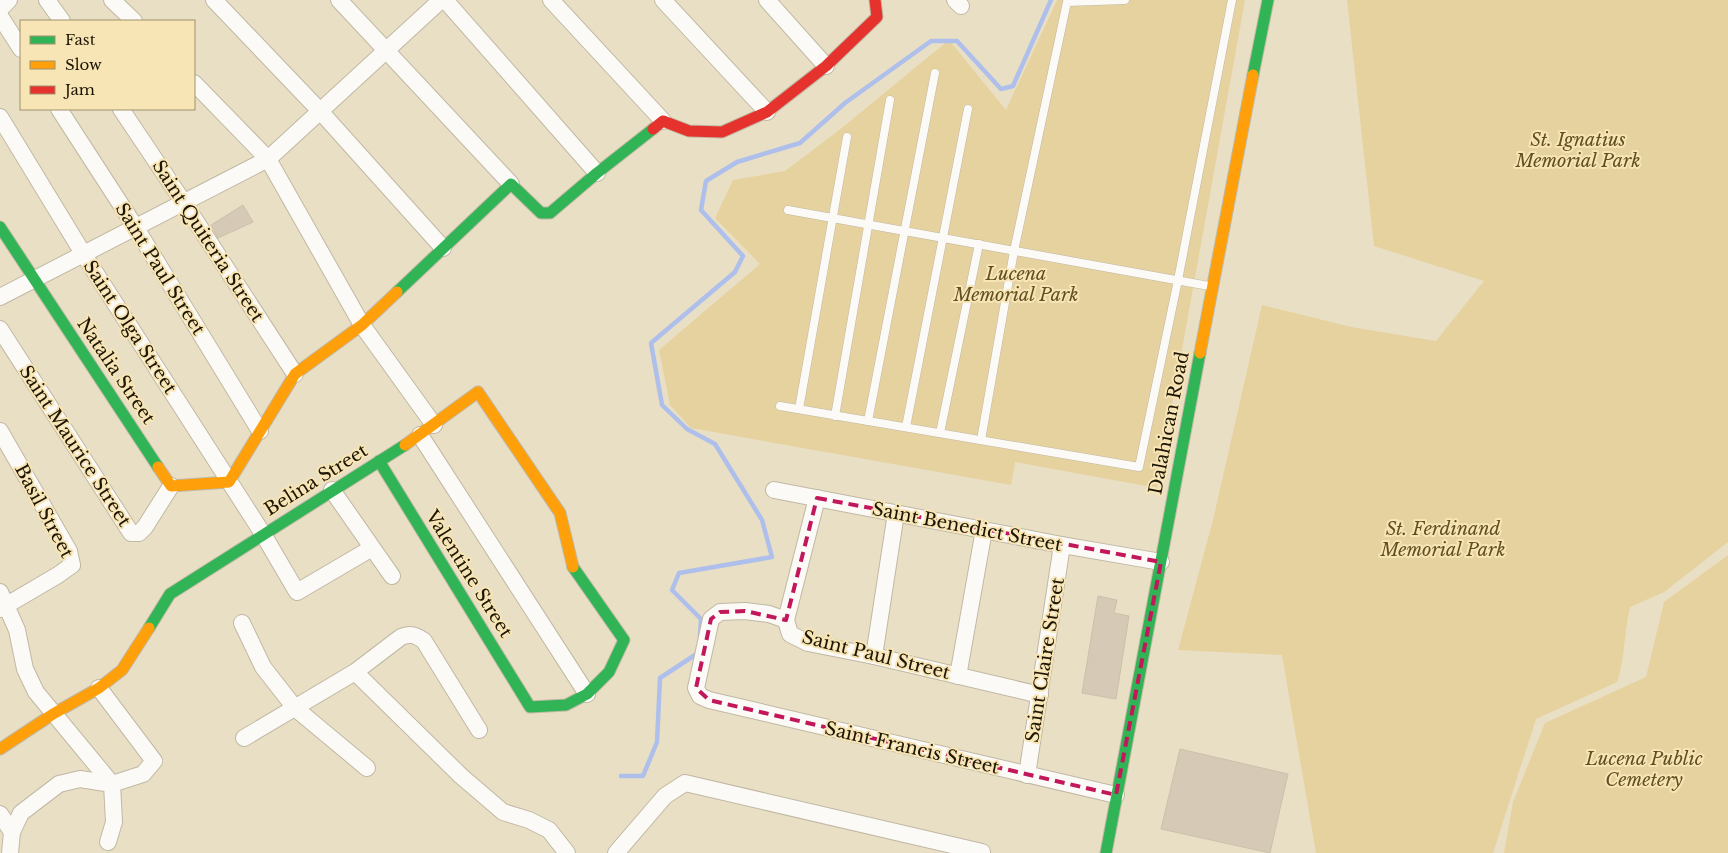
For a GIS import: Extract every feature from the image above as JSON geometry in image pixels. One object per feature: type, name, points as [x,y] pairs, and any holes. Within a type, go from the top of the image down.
[{"type":"street","points":[[0,9],[9,0]]},
{"type":"street","points":[[48,0],[61,20]]},
{"type":"street","points":[[112,0],[133,20]]},
{"type":"street","points":[[214,0],[320,111],[444,248]]},
{"type":"street","points":[[339,0],[511,184],[541,213],[550,213],[663,121]]},
{"type":"street","points":[[0,297],[268,159],[441,0]]},
{"type":"street","points":[[445,0],[597,173]]},
{"type":"street","points":[[551,0],[663,121],[689,130],[722,132],[767,112],[826,66],[877,17],[875,0]]},
{"type":"street","points":[[663,0],[767,112]]},
{"type":"street","points":[[767,0],[826,66]]},
{"type":"street","name":"Dalahican Road","points":[[1106,853],[1165,533],[1268,0]]},
{"type":"street","points":[[0,16],[20,47]]},
{"type":"street","points":[[195,83],[268,159],[362,325],[434,425]]},
{"type":"street","name":"Saint Paul Street","points":[[61,110],[136,228],[260,431]]},
{"type":"street","name":"Saint Quiteria Street","points":[[122,110],[295,374]]},
{"type":"street","name":"Saint Olga Street","points":[[0,118],[84,254],[263,534],[297,592],[372,548]]},
{"type":"street","points":[[172,486],[229,482],[295,374],[362,325],[511,184]]},
{"type":"street","name":"Natalia Street","points":[[0,227],[172,486]]},
{"type":"street","name":"Saint Maurice Street","points":[[0,329],[131,533],[139,533],[145,527],[172,486]]},
{"type":"street","name":"Belina Street","points":[[99,688],[122,670],[170,594],[420,435],[478,392],[560,513],[574,568],[624,640],[609,672],[587,694]]},
{"type":"street","name":"Basil Street","points":[[0,431],[69,551],[72,565],[58,576],[2,602]]},
{"type":"street","points":[[420,435],[587,694]]},
{"type":"street","name":"Valentine Street","points":[[379,460],[530,707],[566,705],[587,694]]},
{"type":"street","points":[[332,490],[392,576]]},
{"type":"street","name":"Saint Benedict Street","points":[[774,490],[1161,562]]},
{"type":"street","name":"Saint Paul Street","points":[[817,498],[786,620],[790,634],[808,643],[874,656],[1040,695]]},
{"type":"street","points":[[874,656],[896,513]]},
{"type":"street","points":[[958,676],[984,530]]},
{"type":"street","name":"Saint Claire Street","points":[[1027,775],[1062,545]]},
{"type":"street","points":[[2,602],[17,630],[29,680],[53,714],[112,784],[114,822],[108,845]]},
{"type":"street","name":"Saint Francis Street","points":[[786,620],[769,614],[745,611],[720,612],[710,619],[696,688],[700,696],[709,700],[1116,795]]},
{"type":"street","points":[[242,622],[263,667],[295,708],[368,768]]},
{"type":"street","points":[[244,738],[355,672],[401,637],[408,634],[424,641],[479,730]]},
{"type":"street","points":[[355,672],[461,776],[502,812],[529,820],[548,830],[568,853]]},
{"type":"street","points":[[0,749],[53,714],[99,688],[154,761],[143,774],[112,784],[80,778],[59,784],[21,812],[12,832],[10,853]]},
{"type":"street","points":[[616,853],[665,796],[685,782],[982,853]]},
{"type":"street","points":[[0,814],[12,832]]},
{"type":"lane","points":[[981,440],[1014,250],[1067,2],[1125,0]]},
{"type":"lane","points":[[780,406],[1139,467],[1178,280],[1232,0]]},
{"type":"lane","points":[[868,421],[935,73]]},
{"type":"lane","points":[[836,416],[890,100]]},
{"type":"lane","points":[[906,427],[968,109]]},
{"type":"lane","points":[[799,409],[847,137]]},
{"type":"lane","points":[[788,210],[1214,287]]},
{"type":"lane","points":[[940,433],[979,244]]},
{"type":"highlighted area","points":[[817,498],[1161,562],[1116,795],[709,700],[696,688],[711,619],[720,612],[745,611],[786,620]]},
{"type":"green space","name":"Lucena Memorial Park","points":[[1057,0],[1245,0],[1157,488],[1015,462],[1011,485],[691,428],[670,405],[659,350],[760,264],[715,218],[733,180],[785,171],[838,131],[949,40],[1006,110]]},
{"type":"green space","name":"St. Ferdinand Memorial Park","points":[[1347,0],[1728,0],[1728,542],[1664,592],[1630,607],[1622,664],[1617,682],[1536,719],[1493,853],[1316,853],[1282,655],[1178,650],[1213,520],[1262,305],[1351,327],[1436,341],[1484,281],[1374,246]]},
{"type":"green space","name":"Lucena Public Cemetery","points":[[1728,555],[1728,853],[1504,853],[1513,802],[1545,723],[1646,677],[1664,602]]},
{"type":"building","points":[[243,205],[253,222],[218,238],[211,225]]},
{"type":"building","points":[[1098,596],[1117,600],[1114,613],[1129,616],[1116,699],[1082,693]]},
{"type":"building","points":[[1180,749],[1288,774],[1270,853],[1161,829]]},
{"type":"waterway","points":[[700,636],[701,619],[672,590],[679,573],[772,557],[762,520],[715,444],[687,429],[662,405],[651,343],[735,272],[743,256],[701,210],[706,181],[737,162],[800,143],[845,103],[931,41],[957,41],[1001,89],[1013,86],[1051,0]]},
{"type":"waterway","points":[[621,776],[643,776],[657,742],[660,678],[698,653]]},
{"type":"traffic: fast","points":[[1253,75],[1268,0]]},
{"type":"traffic: fast","points":[[397,292],[511,184],[541,213],[550,213],[653,129]]},
{"type":"traffic: fast","points":[[0,227],[158,467]]},
{"type":"traffic: fast","points":[[1106,853],[1200,353]]},
{"type":"traffic: fast","points":[[149,628],[170,594],[405,445]]},
{"type":"traffic: fast","points":[[379,461],[530,707],[566,705],[587,694],[609,672],[624,640],[573,567]]},
{"type":"traffic: slow","points":[[1200,353],[1253,75]]},
{"type":"traffic: slow","points":[[158,467],[171,486],[229,482],[295,374],[362,325],[397,292]]},
{"type":"traffic: slow","points":[[405,445],[478,392],[560,513],[573,567]]},
{"type":"traffic: slow","points":[[0,749],[53,714],[99,688],[122,670],[149,628]]},
{"type":"traffic: jam","points":[[653,129],[663,121],[689,131],[722,132],[767,112],[826,66],[877,17],[875,0]]},
{"type":"park label","name":"St. Ignatius Memorial Park","points":[[1578,150]]}]
